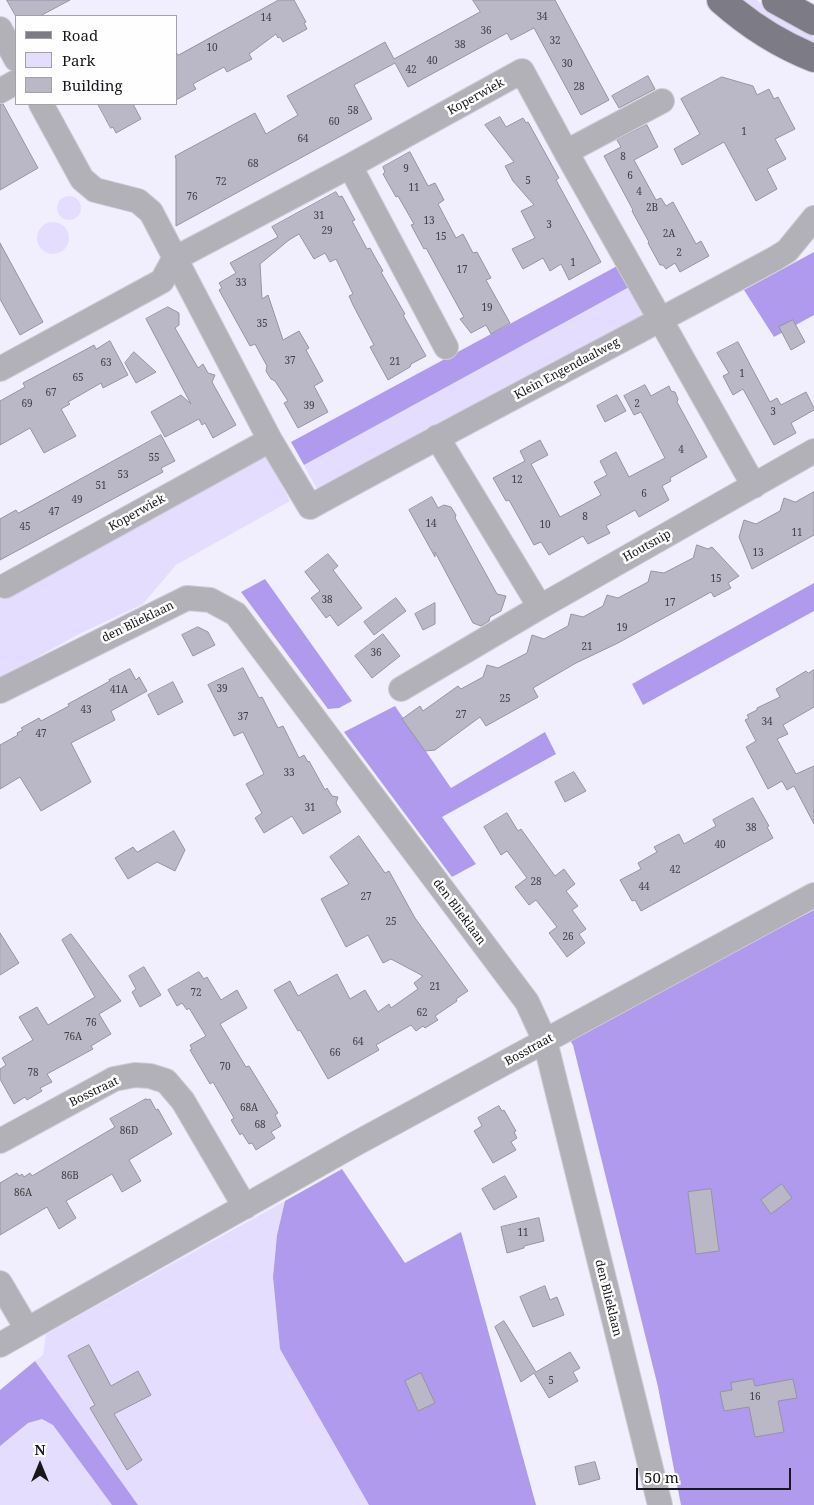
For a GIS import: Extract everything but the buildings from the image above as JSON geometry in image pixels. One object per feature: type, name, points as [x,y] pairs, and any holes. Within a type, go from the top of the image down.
[{"type":"main road","points":[[721,0],[773,38],[814,58]]},
{"type":"main road","points":[[776,0],[814,21]]},
{"type":"street","points":[[0,29],[15,57]]},
{"type":"street","name":"Koperwiek","points":[[174,259],[350,166],[522,71],[661,320]]},
{"type":"street","points":[[0,91],[15,83]]},
{"type":"street","points":[[566,152],[662,101]]},
{"type":"street","points":[[42,105],[82,179],[95,190],[138,201],[151,212],[270,440]]},
{"type":"street","points":[[350,166],[446,347]]},
{"type":"street","name":"Klein Engendaalweg","points":[[270,440],[310,506],[787,251],[814,218]]},
{"type":"street","points":[[0,369],[162,281],[174,259]]},
{"type":"street","points":[[661,320],[754,486]]},
{"type":"street","points":[[437,437],[540,607]]},
{"type":"street","name":"Koperwiek","points":[[5,586],[270,440]]},
{"type":"street","name":"Houtsnip","points":[[401,689],[540,607],[814,451]]},
{"type":"street","name":"den Blieklaan","points":[[0,691],[187,598],[210,600],[236,614],[526,1002],[545,1041],[660,1505]]},
{"type":"street","name":"Bosstraat","points":[[0,1345],[355,1144],[814,895]]},
{"type":"street","name":"Bosstraat","points":[[0,1141],[114,1080],[135,1075],[150,1076],[166,1081],[183,1101],[245,1207]]},
{"type":"street","points":[[0,1283],[27,1329]]},
{"type":"green space","points":[[728,0],[757,0],[766,8],[814,37],[814,54]]},
{"type":"green space","points":[[69,196],[78,199],[81,208],[78,217],[69,220],[60,217],[57,208],[60,199]]},
{"type":"green space","points":[[53,222],[59,223],[64,227],[68,232],[68,244],[64,249],[59,253],[53,254],[47,253],[42,249],[38,244],[37,238],[38,232],[42,227],[47,223]]},
{"type":"green space","points":[[631,286],[647,314],[317,489],[304,465]]},
{"type":"green space","points":[[265,453],[290,501],[176,565],[143,604],[79,634],[0,677],[0,599]]},
{"type":"green space","points":[[285,1201],[277,1235],[273,1277],[280,1349],[369,1505],[138,1505],[35,1361],[43,1355],[46,1334]]},
{"type":"green space","points":[[43,1384],[133,1505],[0,1505],[0,1414]]},
{"type":"shaded area","points":[[814,252],[814,315],[774,337],[744,290]]},
{"type":"shaded area","points":[[619,265],[631,286],[304,465],[291,442]]},
{"type":"shaded area","points":[[265,579],[352,701],[339,708],[328,709],[241,592]]},
{"type":"shaded area","points":[[814,583],[814,611],[643,705],[632,684]]},
{"type":"shaded area","points":[[395,706],[451,788],[545,732],[556,754],[442,817],[476,864],[452,877],[344,732]]},
{"type":"shaded area","points":[[814,910],[814,1505],[681,1505],[658,1387],[573,1045],[567,1036]]},
{"type":"shaded area","points":[[342,1169],[405,1263],[461,1232],[536,1505],[369,1505],[280,1349],[273,1277],[277,1235],[285,1201]]},
{"type":"shaded area","points":[[35,1361],[138,1505],[112,1505],[53,1425],[42,1419],[28,1423],[0,1446],[0,1390]]}]
